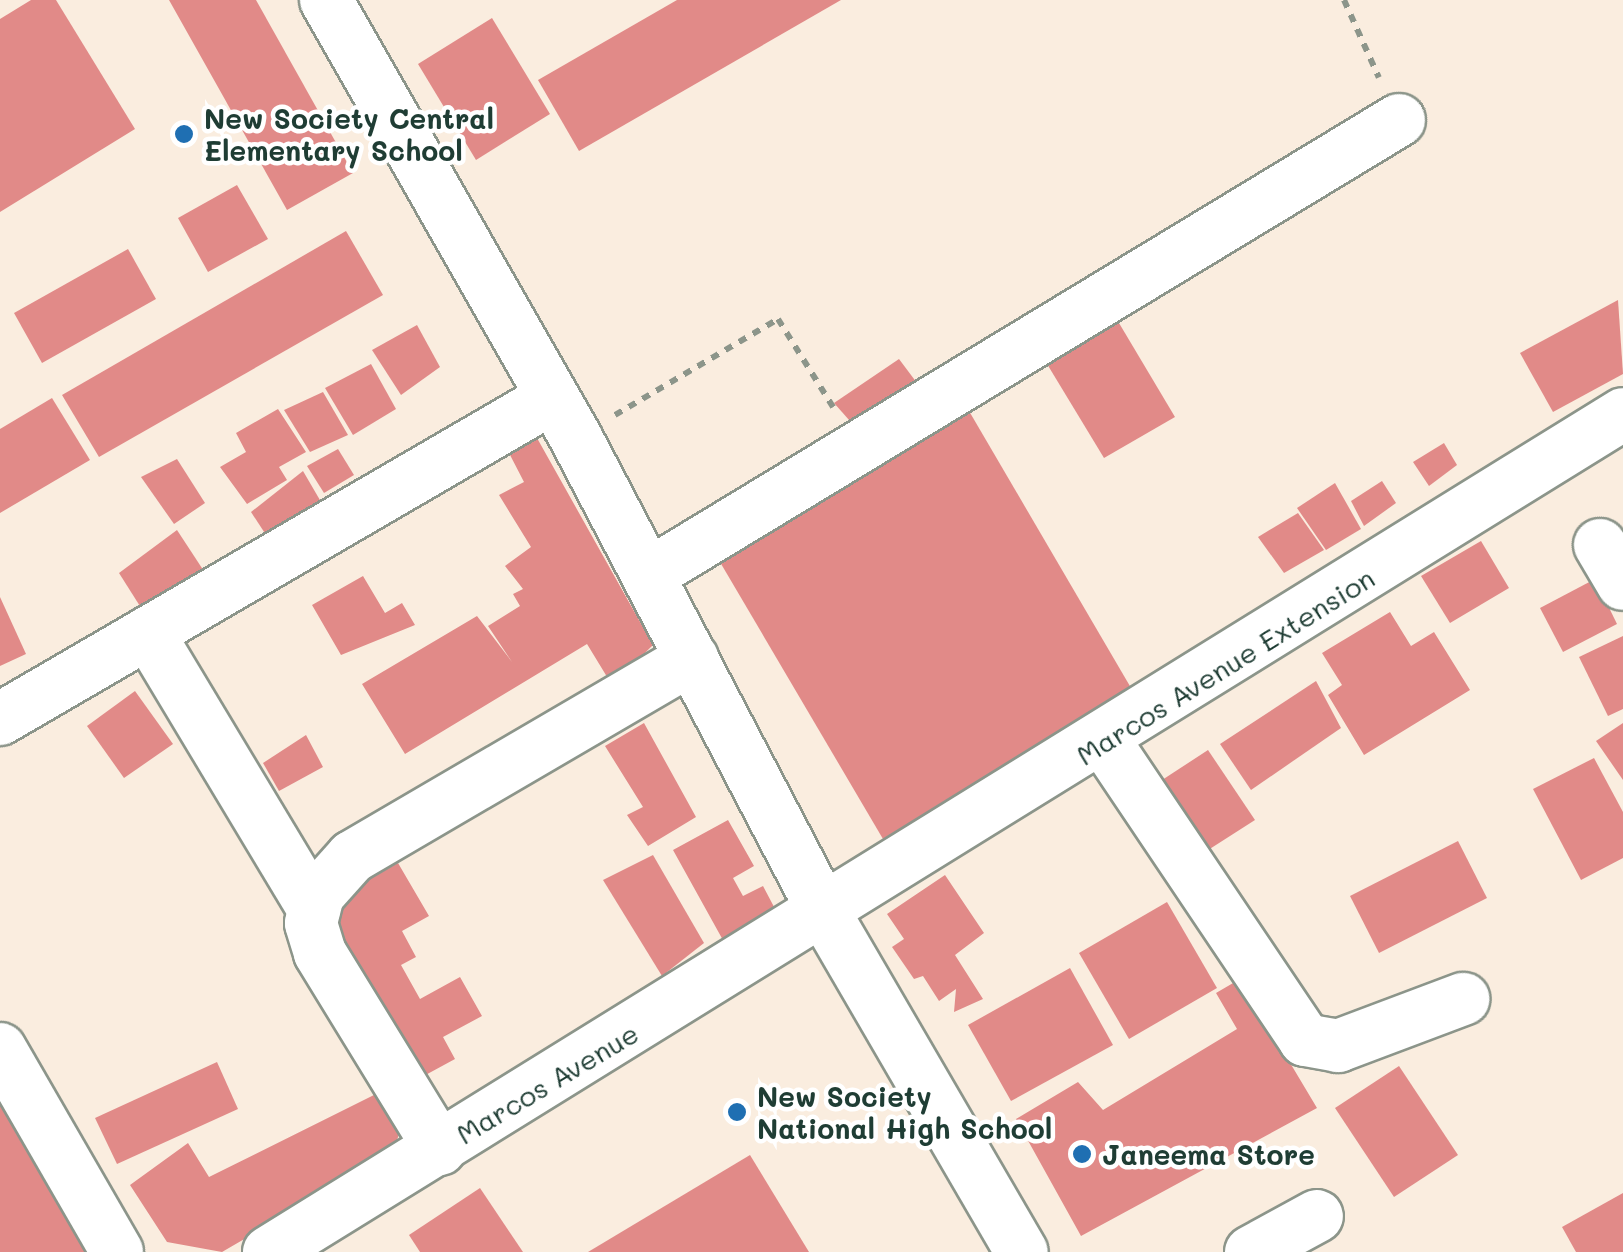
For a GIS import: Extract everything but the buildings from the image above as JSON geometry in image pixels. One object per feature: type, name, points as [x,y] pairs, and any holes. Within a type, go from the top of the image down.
[{"type":"street","points":[[326,0],[648,575],[824,914],[1022,1252]]},
{"type":"street","points":[[648,575],[1399,120]]},
{"type":"street","name":"Marcos Avenue Extension","points":[[824,914],[1105,742],[1623,414]]},
{"type":"street","points":[[0,718],[148,633],[562,418]]},
{"type":"street","points":[[148,633],[314,909],[320,953],[440,1148]]},
{"type":"street","points":[[314,909],[352,857],[692,658]]},
{"type":"street","points":[[1105,742],[1305,1040],[1338,1046],[1463,999]]},
{"type":"street","name":"Marcos Avenue","points":[[269,1252],[824,914]]},
{"type":"street","points":[[0,1049],[117,1252]]},
{"type":"street","points":[[1251,1252],[1317,1216]]},
{"type":"path","points":[[1344,0],[1399,120]]},
{"type":"path","points":[[562,418],[778,319],[858,445]]},
{"type":"place","name":"New Society Central Elementary School","points":[[184,134]]},
{"type":"place","name":"New Society National High School","points":[[737,1112]]},
{"type":"place","name":"Janeema Store","points":[[1082,1154]]}]
